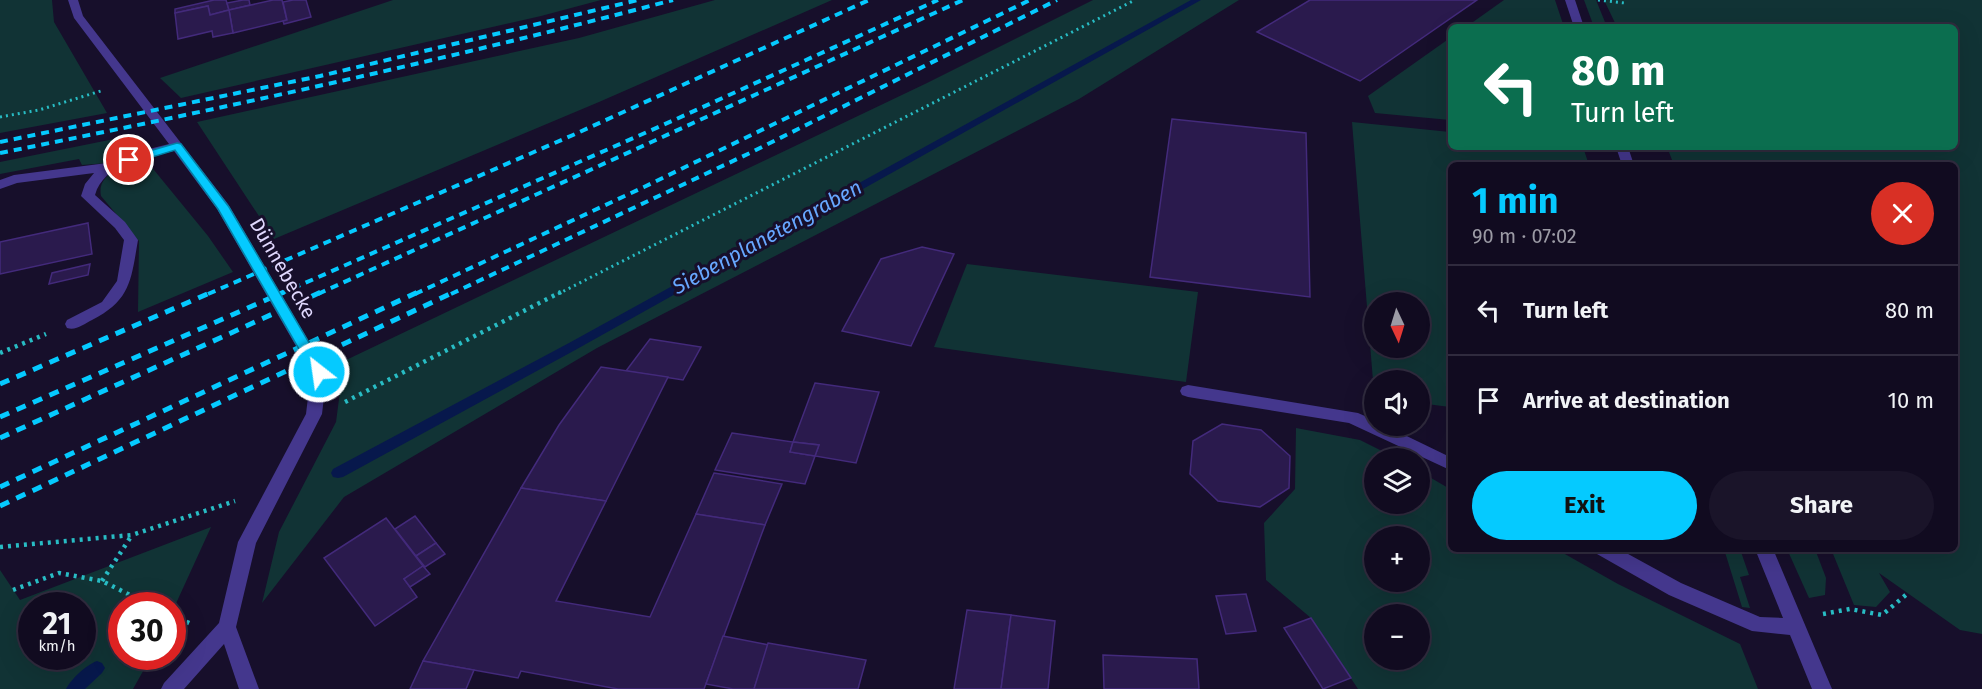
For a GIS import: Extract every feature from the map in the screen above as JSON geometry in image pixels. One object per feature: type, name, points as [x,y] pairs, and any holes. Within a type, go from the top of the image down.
[{"type":"street","name":"Dünnebecke","points":[[73,0],[78,16],[223,207],[319,372],[314,414],[247,542],[227,627]]},
{"type":"street","points":[[1570,0],[1578,24]]},
{"type":"street","points":[[0,184],[106,167],[177,146]]},
{"type":"street","points":[[72,324],[107,306],[124,282],[131,240],[120,225],[88,196],[88,187],[106,167]]},
{"type":"street","points":[[1188,391],[1352,417],[1448,463]]},
{"type":"street","points":[[1608,552],[1676,589],[1759,625],[1795,627]]},
{"type":"street","points":[[1765,552],[1822,689]]},
{"type":"street","points":[[171,689],[227,627],[249,689]]},
{"type":"path","points":[[314,414],[357,398],[1135,0]]},
{"type":"path","points":[[1594,0],[1624,3]]},
{"type":"path","points":[[0,117],[39,110],[107,89]]},
{"type":"path","points":[[0,353],[72,324]]},
{"type":"path","points":[[0,547],[132,535],[273,489]]},
{"type":"path","points":[[102,581],[132,535]]},
{"type":"path","points":[[13,590],[59,573],[102,581],[124,592]]},
{"type":"path","points":[[1795,627],[1820,615],[1850,609],[1882,615],[1907,594]]},
{"type":"green space","points":[[0,0],[52,0],[54,22],[107,113],[0,133]]},
{"type":"green space","points":[[393,0],[601,0],[541,16],[181,98],[160,78]]},
{"type":"green space","points":[[715,0],[832,0],[599,102],[274,239],[197,122],[579,38]]},
{"type":"green space","points":[[1093,0],[1239,0],[1079,99],[597,348],[344,497],[262,603],[279,532],[336,422],[344,361],[927,83]]},
{"type":"green space","points":[[1504,0],[1555,0],[1563,24],[1470,24]]},
{"type":"green space","points":[[1584,0],[1596,0],[1606,24],[1593,24]]},
{"type":"green space","points":[[1604,0],[1982,0],[1982,634],[1960,630],[1879,573],[1890,592],[1876,607],[1854,605],[1832,552],[1958,552],[1958,162],[1673,162],[1668,150],[1958,150],[1958,24],[1616,24]]},
{"type":"green space","points":[[1448,39],[1448,120],[1375,113],[1368,96]]},
{"type":"green space","points":[[1352,122],[1448,132],[1448,150],[1584,150],[1588,162],[1448,162],[1448,407],[1430,404],[1430,370],[1372,370],[1371,358],[1430,358],[1430,292],[1366,292]]},
{"type":"green space","points":[[129,136],[140,153],[108,163],[82,165],[79,159],[0,174],[0,162]]},
{"type":"green space","points":[[145,159],[208,236],[233,272],[138,312],[139,241],[101,196],[101,188],[108,175]]},
{"type":"green space","points":[[967,264],[1198,292],[1186,382],[934,347]]},
{"type":"green space","points":[[1296,428],[1360,440],[1376,448],[1364,448],[1364,514],[1430,514],[1430,477],[1448,488],[1448,552],[1561,552],[1618,584],[1740,644],[1758,689],[1358,689],[1311,618],[1266,580],[1264,523],[1295,489]]},
{"type":"green space","points":[[211,527],[181,592],[108,592],[108,670],[144,670],[133,689],[0,689],[0,570],[18,597],[18,670],[96,670],[96,592],[41,592]]},
{"type":"green space","points":[[1725,552],[1741,552],[1749,575],[1740,577],[1750,608],[1742,607]]},
{"type":"green space","points":[[1788,552],[1816,552],[1826,578],[1825,595],[1809,598]]},
{"type":"building","points":[[214,0],[226,0],[229,10],[210,15],[208,6],[175,13],[175,9]]},
{"type":"building","points":[[249,0],[250,5],[229,10],[227,3]]},
{"type":"building","points":[[282,0],[287,20],[233,33],[229,10]]},
{"type":"building","points":[[306,0],[311,17],[284,24],[283,21],[287,20],[283,2]]},
{"type":"building","points":[[1310,0],[1477,0],[1360,81],[1257,32]]},
{"type":"building","points":[[208,6],[210,15],[229,10],[233,33],[213,37],[212,31],[178,39],[175,13]]},
{"type":"building","points":[[1172,119],[1306,133],[1310,297],[1150,277]]},
{"type":"building","points":[[88,223],[92,254],[0,274],[0,242]]},
{"type":"building","points":[[922,247],[954,254],[911,346],[842,331],[881,259]]},
{"type":"building","points":[[90,264],[88,275],[49,284],[52,273]]},
{"type":"building","points":[[650,339],[701,347],[683,380],[626,371]]},
{"type":"building","points":[[601,367],[668,377],[606,501],[521,488],[559,425]]},
{"type":"building","points":[[815,383],[879,392],[856,463],[815,456],[819,445],[793,442]]},
{"type":"building","points":[[1222,424],[1261,430],[1290,456],[1289,488],[1260,507],[1218,501],[1190,474],[1193,441]]},
{"type":"building","points":[[732,433],[793,442],[790,452],[815,456],[805,484],[715,470]]},
{"type":"building","points":[[793,442],[819,445],[815,456],[790,452]]},
{"type":"building","points":[[714,473],[782,484],[765,525],[696,514]]},
{"type":"building","points":[[521,488],[606,501],[556,601],[650,617],[696,514],[765,525],[704,689],[618,689],[521,671],[518,678],[423,661]]},
{"type":"building","points":[[415,516],[436,543],[416,556],[395,529]]},
{"type":"building","points":[[386,518],[423,566],[404,579],[417,597],[375,626],[324,558]]},
{"type":"building","points":[[436,543],[445,554],[425,567],[416,556]]},
{"type":"building","points":[[423,566],[430,574],[410,587],[404,579]]},
{"type":"building","points":[[1246,594],[1256,631],[1226,634],[1216,596]]},
{"type":"building","points":[[967,610],[1011,615],[1001,689],[954,689]]},
{"type":"building","points":[[1011,615],[1055,621],[1048,689],[1001,689]]},
{"type":"building","points":[[1311,618],[1351,678],[1323,689],[1284,628]]},
{"type":"building","points":[[723,636],[769,645],[754,689],[733,689],[706,684]]},
{"type":"building","points":[[768,643],[866,660],[858,689],[754,689]]},
{"type":"building","points":[[1103,655],[1197,659],[1199,689],[1104,689]]},
{"type":"building","points":[[423,661],[474,670],[466,689],[410,689]]},
{"type":"waterway","name":"Siebenplanetengraben","points":[[338,473],[573,346],[1197,0]]},
{"type":"waterway","name":"Siebenplanetengraben","points":[[74,689],[97,668]]},
{"type":"railway","points":[[0,142],[320,76],[638,0]]},
{"type":"railway","points":[[0,153],[338,82],[673,0]]},
{"type":"railway","points":[[208,294],[573,135],[869,0]]},
{"type":"railway","points":[[280,294],[672,121],[938,0]]},
{"type":"railway","points":[[318,294],[963,0]]},
{"type":"railway","points":[[415,294],[644,187],[1030,0]]},
{"type":"railway","points":[[451,294],[752,152],[1057,0]]},
{"type":"railway","points":[[0,384],[212,292]]},
{"type":"railway","points":[[0,417],[284,292]]},
{"type":"railway","points":[[0,438],[321,292]]},
{"type":"railway","points":[[0,487],[418,292]]},
{"type":"railway","points":[[0,506],[454,292]]},
{"type":"route","points":[[129,160],[177,146],[223,207],[319,372]]}]
